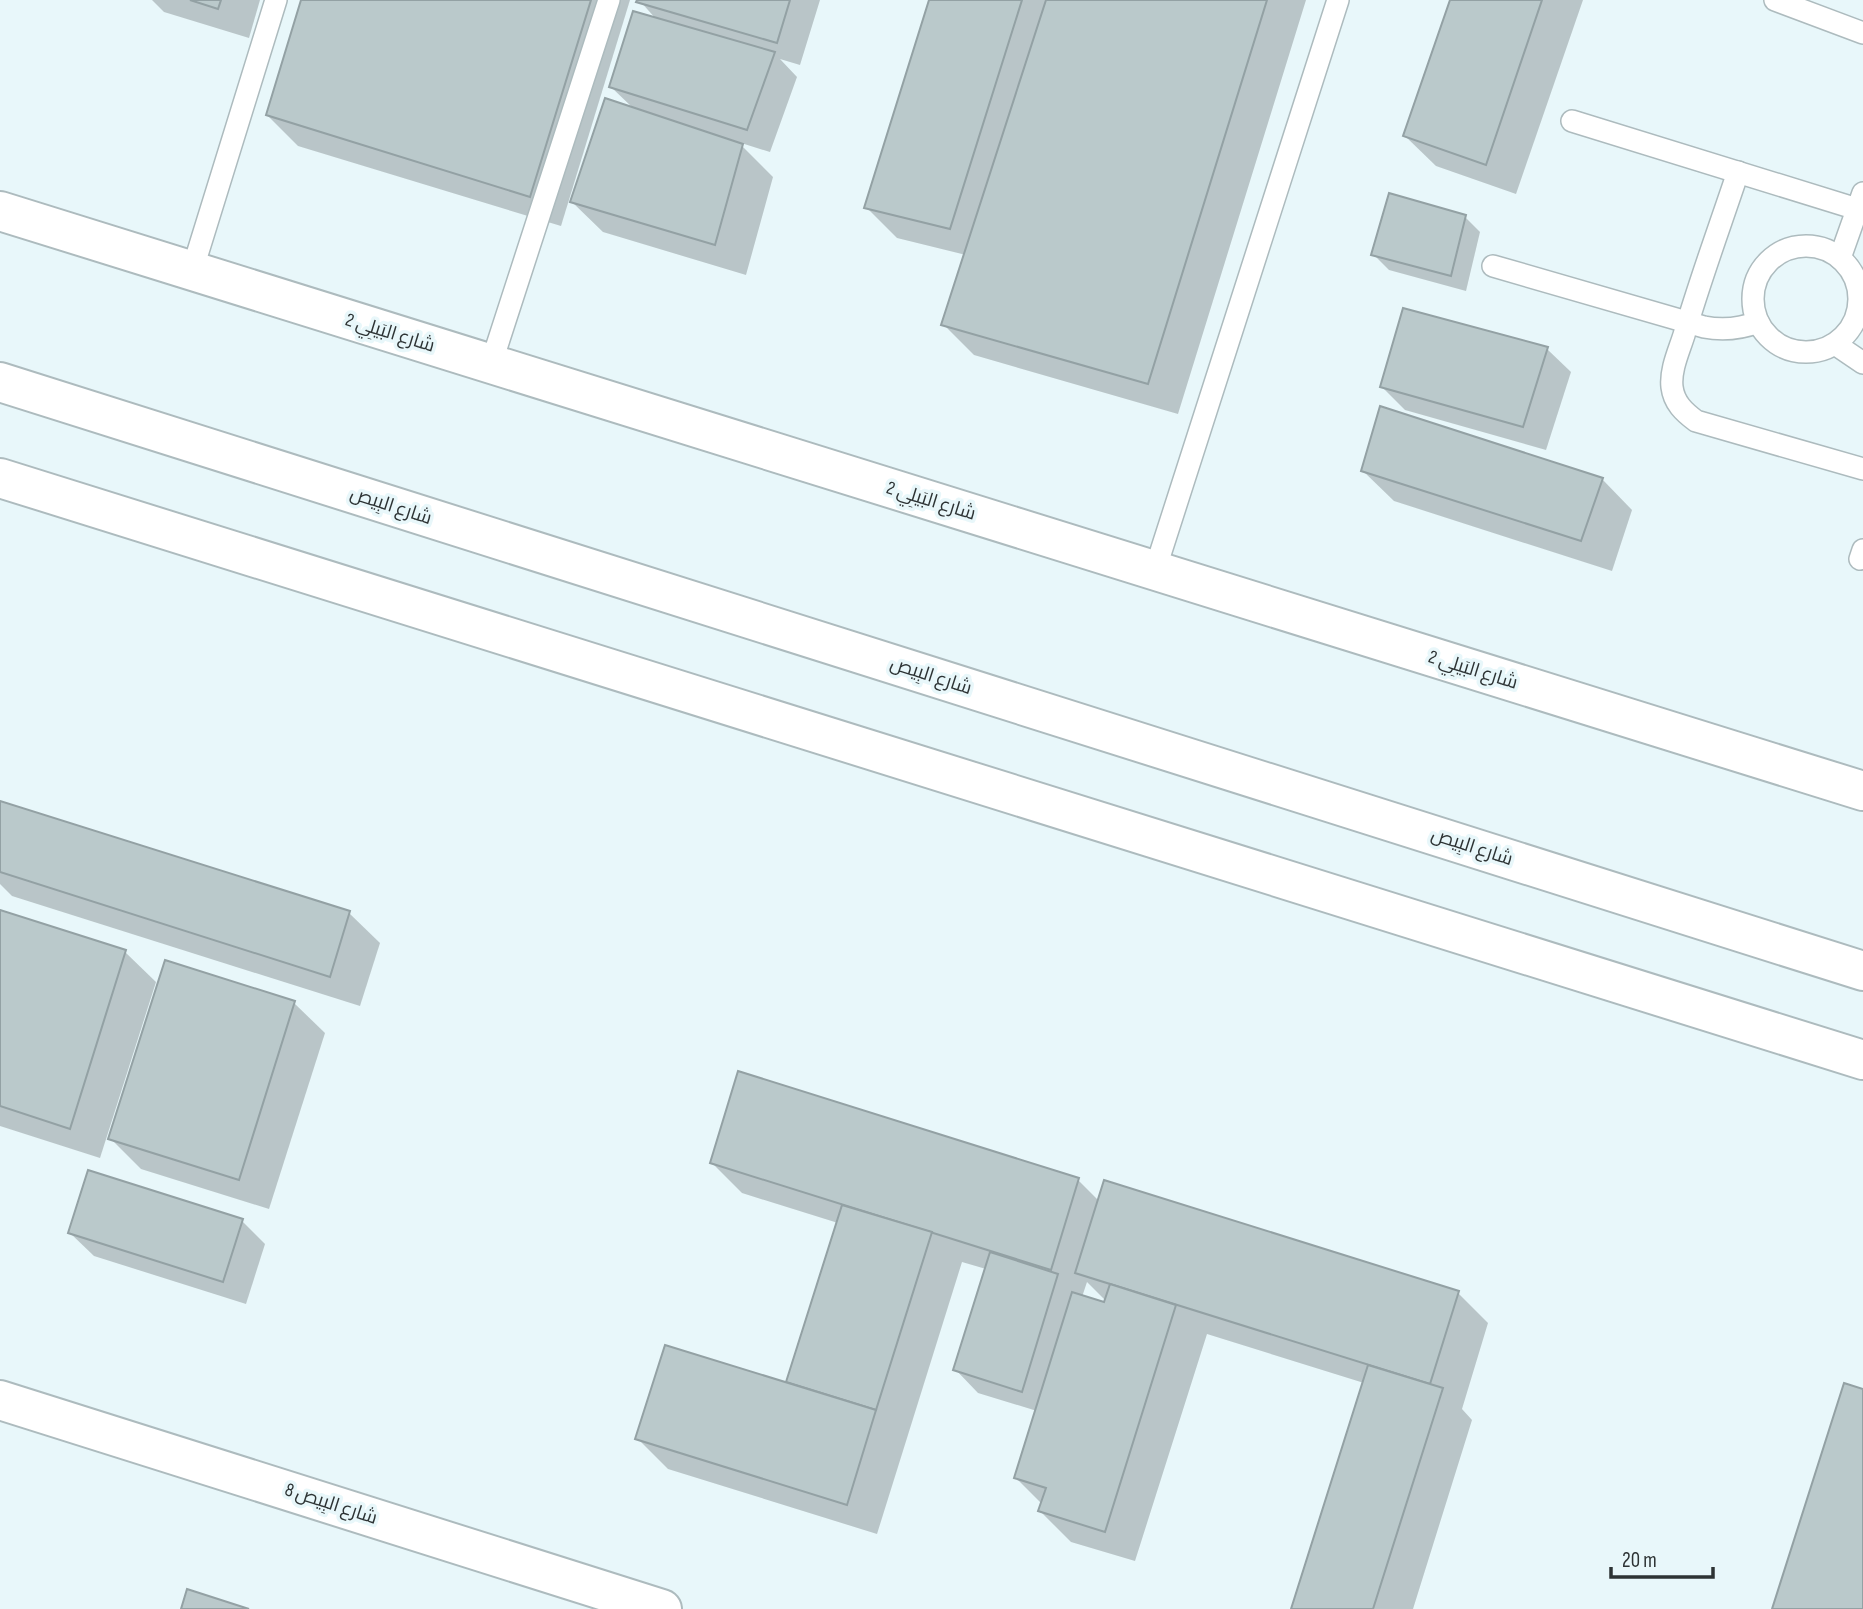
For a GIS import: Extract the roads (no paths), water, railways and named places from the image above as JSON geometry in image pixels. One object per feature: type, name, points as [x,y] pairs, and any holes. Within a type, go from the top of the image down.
[{"type":"street","name":"شارع البَيلِي 2","points":[[0,211],[1863,791]]},
{"type":"street","name":"شارع البِيص","points":[[0,382],[1863,971]]},
{"type":"street","points":[[0,478],[1863,1060]]},
{"type":"street","name":"شارع البِيص 8","points":[[0,1400],[662,1609]]},
{"type":"lane","points":[[192,271],[276,0]]},
{"type":"lane","points":[[491,364],[609,0]]},
{"type":"lane","points":[[1155,570],[1338,0]]},
{"type":"lane","points":[[1775,0],[1863,33]]},
{"type":"lane","points":[[1572,121],[1738,172],[1860,201],[1840,258]]},
{"type":"lane","points":[[1738,172],[1672,375],[1672,389],[1677,402],[1685,413],[1696,421],[1863,469]]},
{"type":"lane","points":[[1811,247],[1826,250],[1840,258],[1851,271],[1858,286],[1859,303],[1855,319],[1847,333],[1835,344],[1821,351],[1791,350],[1777,344],[1758,322],[1754,306],[1754,290],[1759,276],[1769,262],[1781,253],[1811,247]]},
{"type":"lane","points":[[1493,265],[1718,330],[1739,328],[1758,322]]},
{"type":"lane","points":[[1835,344],[1863,363]]}]
